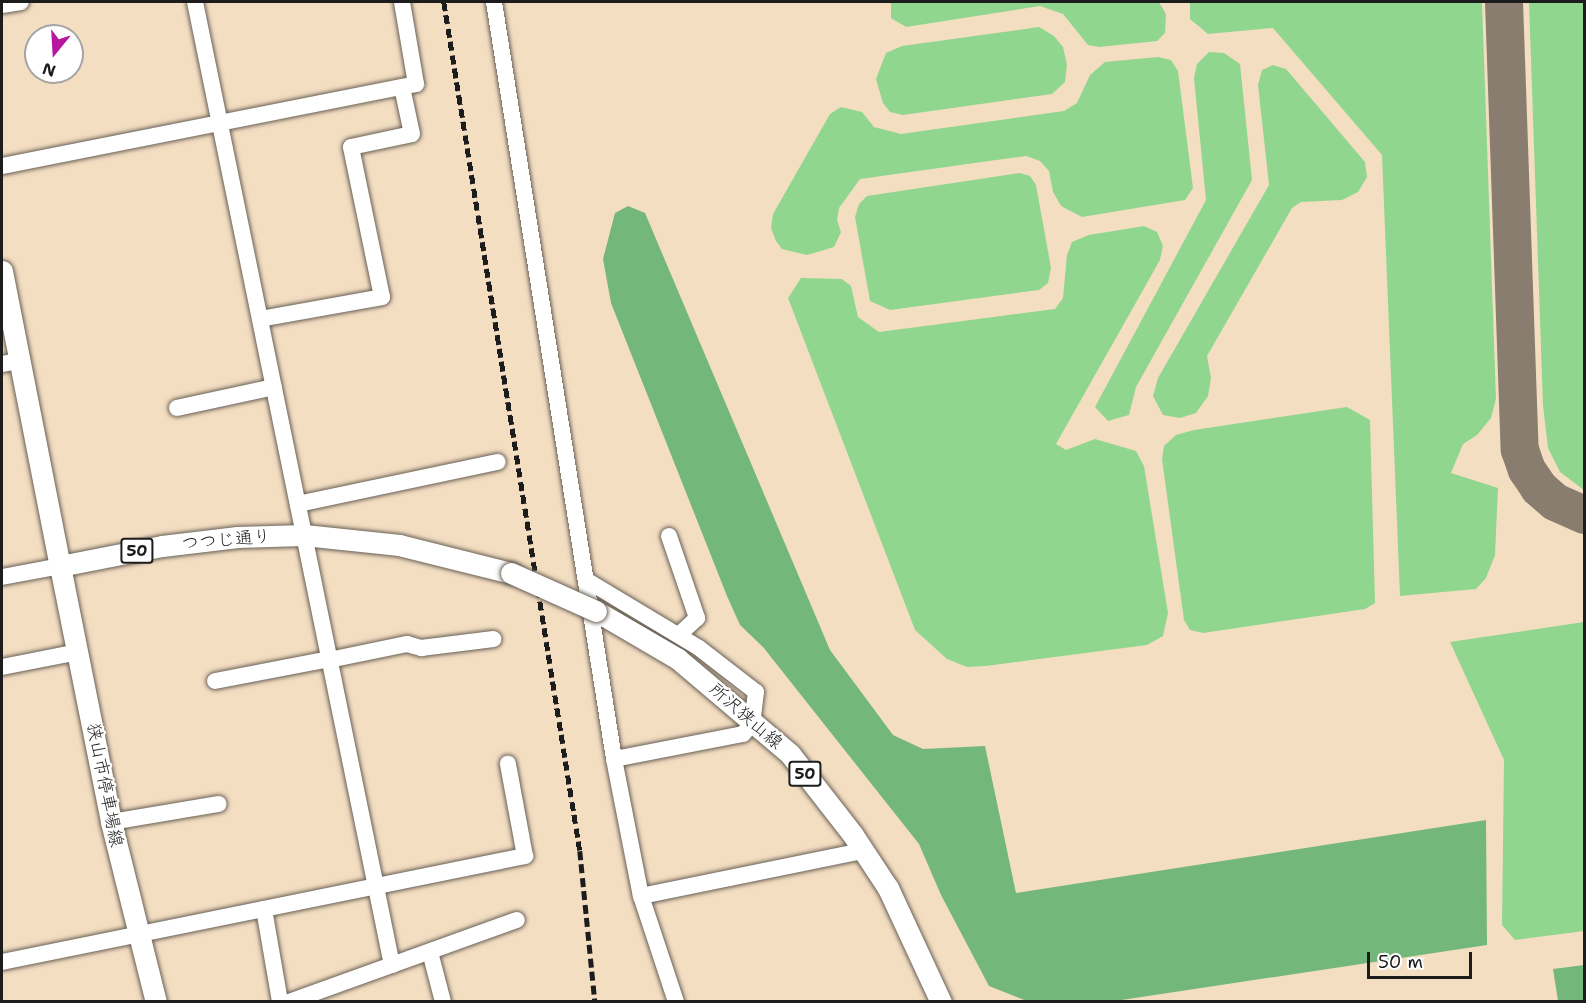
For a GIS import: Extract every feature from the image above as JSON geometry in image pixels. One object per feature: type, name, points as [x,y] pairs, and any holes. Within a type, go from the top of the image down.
[{"type":"main road","points":[[2,271],[10,362],[60,566]]},
{"type":"main road","name":"つつじ通り","points":[[60,566],[162,546],[237,537],[304,535],[399,545],[511,573]]},
{"type":"main road","name":"狭山市停車場線","points":[[60,566],[111,822],[137,934],[156,1002]]},
{"type":"main road","name":"所沢狭山線","points":[[511,573],[596,611],[678,659],[722,693],[752,724],[790,754],[888,888],[941,1002]]},
{"type":"street","points":[[2,5],[21,2]]},
{"type":"street","points":[[195,2],[392,965]]},
{"type":"street","points":[[2,166],[416,84],[402,2]]},
{"type":"street","points":[[494,2],[614,759],[642,896],[676,1002]]},
{"type":"street","points":[[260,319],[382,297],[351,147],[412,134],[402,87]]},
{"type":"street","points":[[177,408],[274,387]]},
{"type":"street","points":[[298,504],[498,462]]},
{"type":"street","points":[[669,536],[697,618],[679,635]]},
{"type":"street","points":[[2,577],[60,566]]},
{"type":"street","points":[[586,580],[679,635],[756,692],[752,724],[743,734],[614,759]]},
{"type":"street","points":[[215,681],[407,644],[421,648],[493,639]]},
{"type":"street","points":[[2,667],[78,652]]},
{"type":"street","points":[[2,962],[525,856],[508,764]]},
{"type":"street","points":[[111,822],[218,804]]},
{"type":"street","points":[[642,896],[863,851]]},
{"type":"street","points":[[264,909],[280,1002]]},
{"type":"street","points":[[289,1002],[517,920]]},
{"type":"street","points":[[430,952],[443,1002]]},
{"type":"green space","points":[[891,2],[1159,2],[1166,14],[1165,33],[1157,41],[1099,47],[1088,45],[1063,14],[1040,6],[906,27],[891,18]]},
{"type":"green space","points":[[1190,2],[1482,2],[1496,399],[1491,418],[1477,435],[1463,444],[1451,473],[1498,488],[1495,555],[1486,578],[1476,589],[1400,596],[1382,155],[1273,28],[1208,34],[1190,19]]},
{"type":"green space","points":[[1529,2],[1584,2],[1584,490],[1560,472],[1548,448],[1543,406]]},
{"type":"green space","points":[[1039,27],[1054,36],[1063,47],[1067,65],[1065,82],[1052,94],[903,115],[890,112],[883,103],[876,79],[886,53],[902,46]]},
{"type":"green space","points":[[1209,52],[1224,53],[1240,64],[1252,180],[1136,387],[1129,415],[1108,421],[1095,407],[1206,200],[1194,78],[1197,64]]},
{"type":"green space","points":[[1158,57],[1171,60],[1178,71],[1193,188],[1185,200],[1082,217],[1061,206],[1053,192],[1049,171],[1040,161],[1026,156],[860,179],[839,208],[837,220],[841,232],[834,247],[807,255],[782,249],[776,241],[771,228],[773,214],[830,114],[841,107],[862,112],[874,127],[901,134],[1064,111],[1077,103],[1090,75],[1105,62]]},
{"type":"green space","points":[[1273,65],[1286,69],[1365,162],[1367,177],[1358,192],[1342,200],[1301,202],[1292,208],[1207,356],[1211,378],[1208,396],[1196,413],[1180,418],[1163,415],[1153,396],[1158,378],[1269,185],[1258,85],[1262,70]]},
{"type":"green space","points":[[1020,173],[1030,176],[1036,185],[1051,268],[1048,283],[1039,290],[890,310],[870,301],[855,217],[859,204],[867,196]]},
{"type":"green space","points":[[628,206],[645,213],[830,650],[893,735],[923,749],[985,746],[1016,893],[1486,820],[1487,945],[1115,1001],[1027,1001],[989,986],[941,895],[919,844],[763,647],[740,625],[611,303],[603,259],[615,213]]},
{"type":"green space","points":[[1144,226],[1157,232],[1163,246],[1160,260],[1056,444],[1066,450],[1095,439],[1136,451],[1144,466],[1168,613],[1163,636],[1147,645],[986,666],[967,667],[947,659],[915,630],[788,298],[801,278],[842,279],[851,286],[858,317],[879,332],[1055,309],[1063,298],[1067,255],[1072,242],[1089,235]]},
{"type":"green space","points":[[1347,407],[1370,420],[1375,603],[1365,609],[1203,633],[1190,630],[1184,620],[1162,459],[1164,446],[1176,435],[1194,430]]},
{"type":"green space","points":[[1584,622],[1584,931],[1515,940],[1502,925],[1504,760],[1450,642]]},
{"type":"green space","points":[[1584,965],[1584,1001],[1558,1001],[1553,969]]},
{"type":"taxiway","points":[[1504,2],[1520,450],[1527,470],[1539,488],[1555,502],[1584,515]]},
{"type":"railway","points":[[444,2],[580,851],[595,1002]]}]
